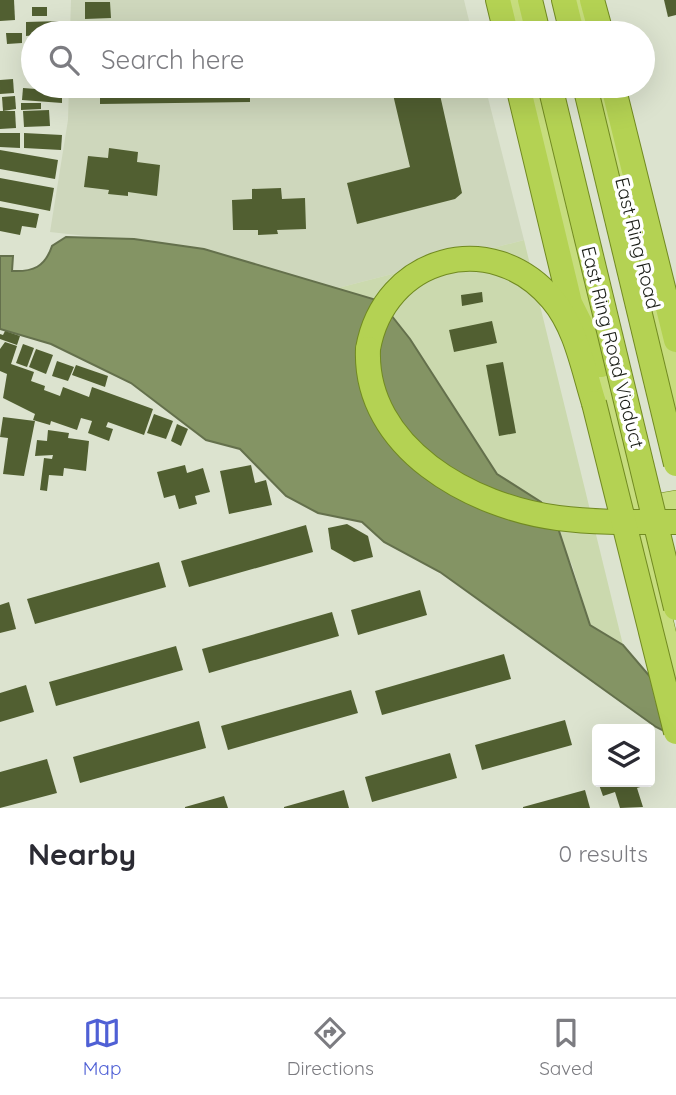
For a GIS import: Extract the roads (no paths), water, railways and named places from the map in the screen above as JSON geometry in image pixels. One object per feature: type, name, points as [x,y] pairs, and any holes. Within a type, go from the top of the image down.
[{"type":"highway","points":[[498,0],[507,21]]},
{"type":"highway","points":[[530,0],[535,21]]},
{"type":"highway","points":[[564,0],[569,21]]},
{"type":"highway","points":[[588,1],[596,21]]},
{"type":"highway","points":[[521,98],[570,303],[601,365]]},
{"type":"highway","name":"East Ring Road Viaduct","points":[[553,98],[676,608]]},
{"type":"highway","name":"East Ring Road Viaduct","points":[[588,98],[676,464]]},
{"type":"highway","points":[[617,98],[676,340]]},
{"type":"highway","points":[[676,522],[663,522],[637,522],[624,522],[610,522],[584,521],[533,514],[474,494],[426,464],[405,444],[386,418],[369,379],[370,337],[390,296],[404,281],[427,267],[457,260],[480,260],[509,267],[526,276],[546,292],[563,314],[594,403],[621,508],[624,521],[627,535],[630,548],[676,732]]},
{"type":"main road","points":[[512,21],[514,0]]},
{"type":"main road","points":[[587,21],[588,1]]},
{"type":"main road","points":[[538,98],[676,680]]},
{"type":"main road","name":"East Ring Road","points":[[602,98],[676,401]]},
{"type":"main road","points":[[627,474],[676,464]]},
{"type":"main road","points":[[636,509],[676,502]]},
{"type":"main road","points":[[652,578],[676,573]]}]
